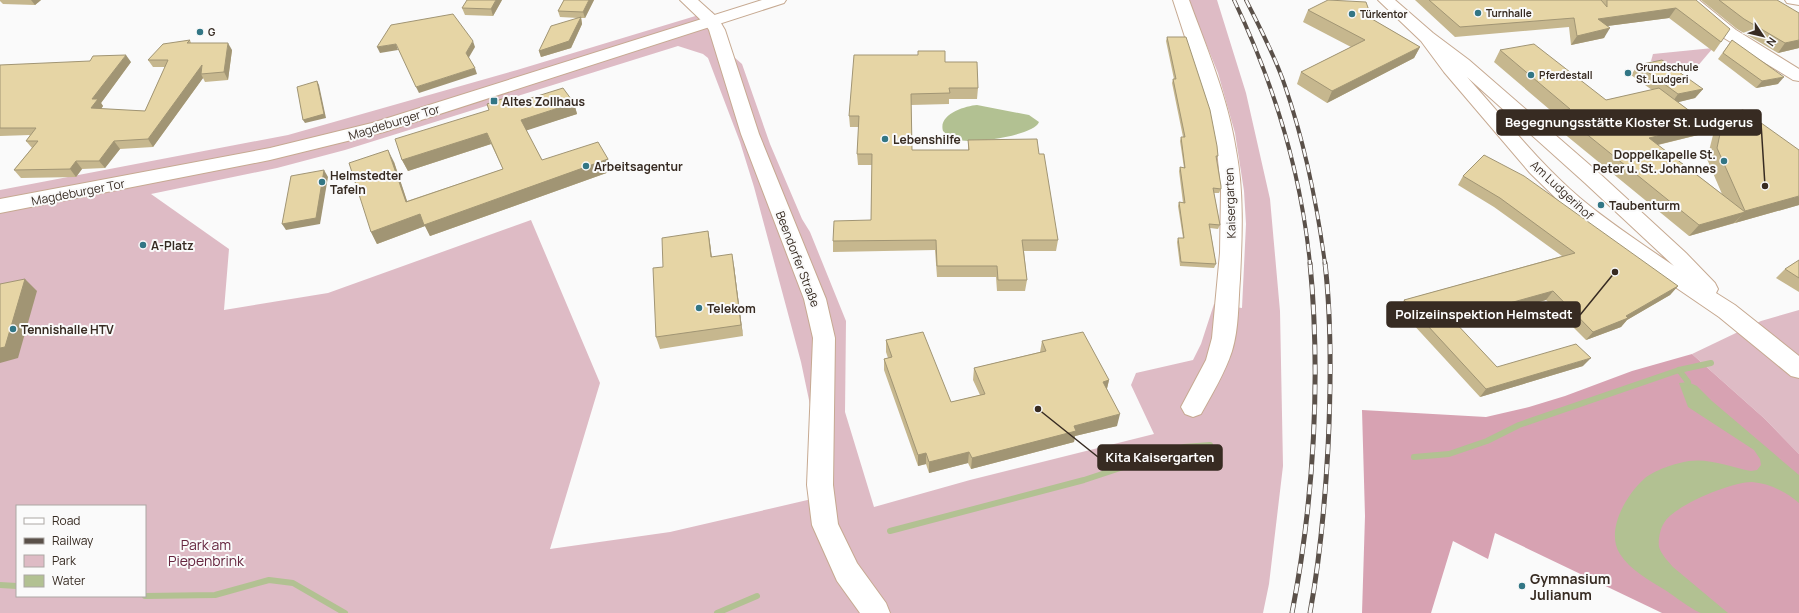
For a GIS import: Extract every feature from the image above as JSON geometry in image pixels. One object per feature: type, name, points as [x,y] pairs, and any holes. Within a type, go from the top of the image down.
[{"type":"main road","points":[[688,0],[712,20]]},
{"type":"main road","name":"Magdeburger Tor","points":[[0,206],[218,165],[331,140],[377,128],[778,0]]},
{"type":"main road","name":"Kaisergarten","points":[[1181,0],[1224,130],[1228,164],[1230,204],[1231,250],[1226,324],[1220,352],[1193,407]]},
{"type":"main road","name":"Am Ludgerihof","points":[[1386,0],[1427,37],[1463,64],[1643,224],[1679,258],[1727,311]]},
{"type":"main road","points":[[1689,0],[1730,34],[1799,76]]},
{"type":"main road","points":[[1793,0],[1799,0]]},
{"type":"main road","name":"Beendorfer Straße","points":[[712,20],[717,30],[750,134],[815,299],[824,338],[820,485],[825,525],[847,572],[876,613]]},
{"type":"main road","name":"Am Ludgerihof","points":[[1427,37],[1450,68],[1532,162],[1572,202],[1641,254],[1727,311],[1799,369]]},
{"type":"green space","name":"Park am Piepenbrink","points":[[1188,0],[1217,0],[1246,93],[1270,199],[1280,311],[1283,466],[1269,584],[1263,613],[0,613],[0,190],[288,135],[517,70],[712,11],[722,24],[734,57],[742,64],[770,144],[802,219],[810,232],[846,321],[845,412],[874,507],[970,480],[1154,434],[1131,385],[1136,373],[1193,360],[1201,344],[1214,304],[1242,308],[1246,224],[1244,191],[1235,133],[1218,73]],"holes":[[[678,46],[703,54],[708,58],[740,142],[754,187],[801,362],[829,495],[670,532],[550,549],[600,383],[531,220],[328,293],[224,310],[229,249],[151,194],[277,168],[345,150]]]},
{"type":"green space","points":[[1713,48],[1696,68],[1686,71],[1651,61],[1653,54]]},
{"type":"green space","points":[[1799,310],[1799,454],[1765,419],[1692,354],[1761,321]]},
{"type":"shaded area","points":[[1692,354],[1765,419],[1799,454],[1799,613],[1662,613],[1495,533],[1488,559],[1453,541],[1431,613],[1362,613],[1365,516],[1362,410],[1486,417],[1529,407],[1565,396],[1632,371]]},
{"type":"water","points":[[977,105],[1029,115],[1039,122],[1035,127],[1028,131],[1007,137],[976,141],[958,140],[949,136],[943,131],[943,125],[948,116],[960,109]]},
{"type":"water","points":[[1688,382],[1697,386],[1712,401],[1799,475],[1799,503],[1771,486],[1752,482],[1743,483],[1718,490],[1691,502],[1670,516],[1664,523],[1660,535],[1660,550],[1673,567],[1728,613],[1701,613],[1693,609],[1634,570],[1624,560],[1616,545],[1616,524],[1625,504],[1637,486],[1653,473],[1678,463],[1697,460],[1751,471],[1757,470],[1761,465],[1760,459],[1754,450],[1688,407],[1679,383]]},
{"type":"building","points":[[467,0],[496,0],[491,9],[462,8]]},
{"type":"building","points":[[564,0],[589,0],[583,12],[558,11]]},
{"type":"building","points":[[1328,0],[1366,2],[1372,19],[1420,47],[1332,91],[1301,72],[1365,40],[1308,10]]},
{"type":"building","points":[[1429,0],[1601,0],[1607,7],[1607,0],[1696,0],[1730,29],[1721,42],[1676,8],[1598,19],[1610,28],[1577,36],[1574,18],[1460,27]]},
{"type":"building","points":[[1719,0],[1777,0],[1799,13],[1799,40],[1785,43],[1744,19]]},
{"type":"building","points":[[453,14],[473,41],[466,53],[475,68],[416,87],[396,44],[377,47],[391,25]]},
{"type":"building","points":[[581,17],[569,41],[539,51],[551,26]]},
{"type":"building","points":[[1167,37],[1186,37],[1210,110],[1217,146],[1218,156],[1216,156],[1221,186],[1221,189],[1213,188],[1220,225],[1209,224],[1216,264],[1181,262],[1178,238],[1184,238],[1179,202],[1185,203],[1180,167],[1185,168],[1181,137],[1185,137],[1173,79],[1176,79]]},
{"type":"building","points":[[190,40],[187,43],[228,43],[224,72],[201,74],[202,65],[148,139],[114,141],[99,161],[76,161],[70,169],[14,170],[38,141],[26,141],[36,128],[0,128],[0,65],[90,61],[93,56],[126,55],[92,99],[98,99],[91,108],[145,111],[168,60],[148,60],[163,44]]},
{"type":"building","points":[[1732,40],[1784,77],[1762,81],[1723,53]]},
{"type":"building","points":[[1534,44],[1606,100],[1659,88],[1707,124],[1649,138],[1745,212],[1699,225],[1558,111],[1570,109],[1500,50]]},
{"type":"building","points":[[918,51],[945,51],[945,62],[977,62],[978,88],[949,88],[950,93],[911,94],[912,150],[969,150],[968,140],[1037,139],[1039,154],[1044,154],[1058,240],[1022,240],[1027,280],[998,280],[997,266],[937,266],[936,240],[833,241],[834,221],[871,220],[872,154],[857,154],[859,116],[849,116],[854,55],[918,55]]},
{"type":"building","points":[[1662,60],[1703,89],[1678,94],[1638,65]]},
{"type":"building","points":[[317,81],[324,114],[303,120],[297,87]]},
{"type":"building","points":[[563,88],[574,103],[521,120],[542,160],[598,142],[608,159],[424,225],[420,214],[371,232],[349,163],[388,150],[406,202],[503,169],[487,133],[402,160],[395,139],[489,110],[487,104],[505,98],[509,105]]},
{"type":"building","points":[[1743,110],[1799,150],[1799,196],[1745,211],[1717,148],[1724,115]]},
{"type":"building","points":[[1484,155],[1524,176],[1678,286],[1626,316],[1628,318],[1593,332],[1553,291],[1452,319],[1497,367],[1576,344],[1591,358],[1486,389],[1404,300],[1575,253],[1500,198],[1463,176]]},
{"type":"building","points":[[324,170],[316,218],[282,224],[291,176]]},
{"type":"building","name":"Telekom","points":[[708,231],[711,257],[732,254],[741,325],[656,337],[653,268],[663,267],[662,238]]},
{"type":"building","points":[[1799,260],[1799,278],[1785,269]]},
{"type":"building","points":[[25,279],[5,347],[0,348],[0,284]]},
{"type":"building","points":[[923,332],[951,402],[985,394],[974,368],[1046,351],[1042,341],[1083,332],[1109,380],[1103,382],[1120,414],[1074,426],[1076,431],[972,458],[969,452],[929,462],[926,453],[918,455],[884,359],[892,357],[886,340]]},
{"type":"waterway","points":[[1679,370],[1711,363]]},
{"type":"waterway","points":[[1414,457],[1449,454],[1487,441],[1519,425],[1679,370]]},
{"type":"waterway","points":[[1679,370],[1688,382]]},
{"type":"waterway","points":[[890,531],[1084,480],[1184,447],[1210,445]]},
{"type":"waterway","points":[[146,596],[215,595],[269,580],[293,583],[345,613]]},
{"type":"waterway","points":[[0,585],[16,586]]},
{"type":"waterway","points":[[717,613],[757,596]]},
{"type":"railway","points":[[1234,0],[1261,64],[1284,129],[1300,196],[1310,264]]},
{"type":"railway","points":[[1246,0],[1277,64],[1299,130],[1310,174],[1325,264]]},
{"type":"railway","points":[[1292,613],[1306,527],[1313,438],[1315,350],[1310,263]]},
{"type":"railway","points":[[1310,613],[1322,530],[1329,425],[1330,332],[1325,263]]},
{"type":"place","name":"Turnhalle","points":[[1478,13]]},
{"type":"place","name":"Türkentor","points":[[1352,14]]},
{"type":"place","name":"G","points":[[200,32]]},
{"type":"place","name":"Grundschule St. Ludgeri","points":[[1628,73]]},
{"type":"place","name":"Pferdestall","points":[[1531,75]]},
{"type":"place","name":"Altes Zollhaus","points":[[494,101]]},
{"type":"place","name":"Lebenshilfe","points":[[885,139]]},
{"type":"place","name":"Doppelkapelle St. Peter u. St. Johannes","points":[[1724,161]]},
{"type":"place","name":"Arbeitsagentur","points":[[586,166]]},
{"type":"place","name":"Helmstedter Tafeln","points":[[322,182]]},
{"type":"place","name":"Begegnungsstätte Kloster St. Ludgerus","points":[[1765,186]]},
{"type":"place","name":"Taubenturm","points":[[1601,205]]},
{"type":"place","name":"A-Platz","points":[[143,245]]},
{"type":"place","name":"Polizeiinspektion Helmstedt","points":[[1615,272]]},
{"type":"place","name":"Telekom","points":[[699,308]]},
{"type":"place","name":"Tennishalle HTV","points":[[13,329]]},
{"type":"place","name":"Kita Kaisergarten","points":[[1038,409]]},
{"type":"place","name":"Gymnasium Julianum","points":[[1522,586]]}]
